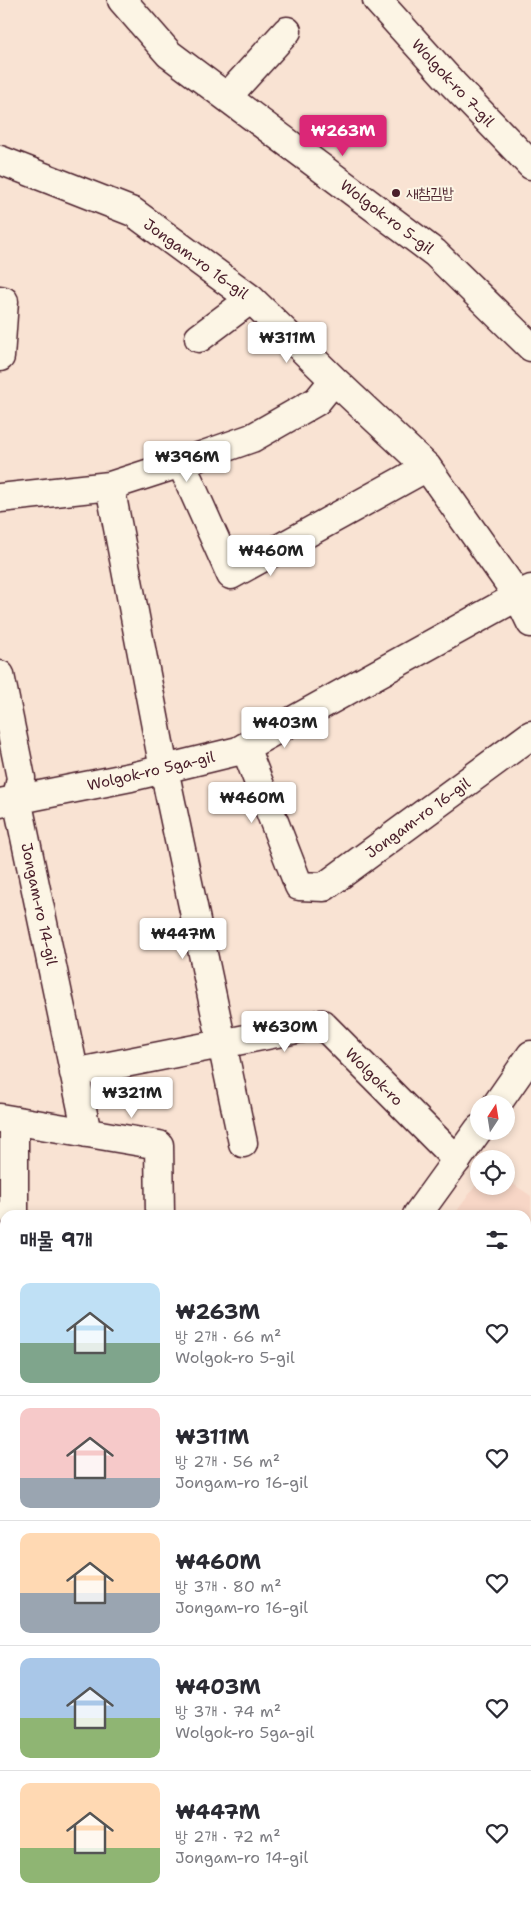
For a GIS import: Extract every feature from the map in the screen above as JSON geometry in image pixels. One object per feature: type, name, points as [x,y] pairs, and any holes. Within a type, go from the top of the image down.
[{"type":"street","name":"Wolgok-ro 5-gil","points":[[122,0],[169,54],[436,253],[531,346]]},
{"type":"street","name":"Wolgok-ro 7-gil","points":[[377,0],[453,84],[531,165]]},
{"type":"street","points":[[227,97],[287,31]]},
{"type":"street","name":"Jongam-ro 16-gil","points":[[0,160],[133,212],[251,299],[427,467],[525,593],[531,623]]},
{"type":"street","points":[[199,338],[251,299]]},
{"type":"street","points":[[0,357],[2,300]]},
{"type":"street","points":[[0,498],[110,486],[252,438],[317,401],[334,380]]},
{"type":"street","points":[[181,463],[231,575],[427,467]]},
{"type":"street","points":[[110,486],[164,769],[243,1143]]},
{"type":"street","name":"Wolgok-ro 5ga-gil","points":[[9,801],[164,769],[238,751],[525,593]]},
{"type":"street","name":"Jongam-ro 14-gil","points":[[0,674],[21,778],[9,801],[87,1133]]},
{"type":"street","name":"Jongam-ro 16-gil","points":[[245,747],[299,886],[324,887],[531,735]]},
{"type":"street","name":"Wolgok-ro","points":[[74,1073],[322,1024],[457,1160]]},
{"type":"street","points":[[503,1095],[531,1055]]},
{"type":"street","points":[[14,1210],[7,1119],[159,1146],[160,1210]]},
{"type":"street","points":[[421,1210],[471,1140]]},
{"type":"shaded area","points":[[515,1185],[531,1196],[531,1210],[458,1210],[470,1193],[470,1195],[515,1195]]},
{"type":"place","name":"새참김밥","points":[[396,193]]}]
